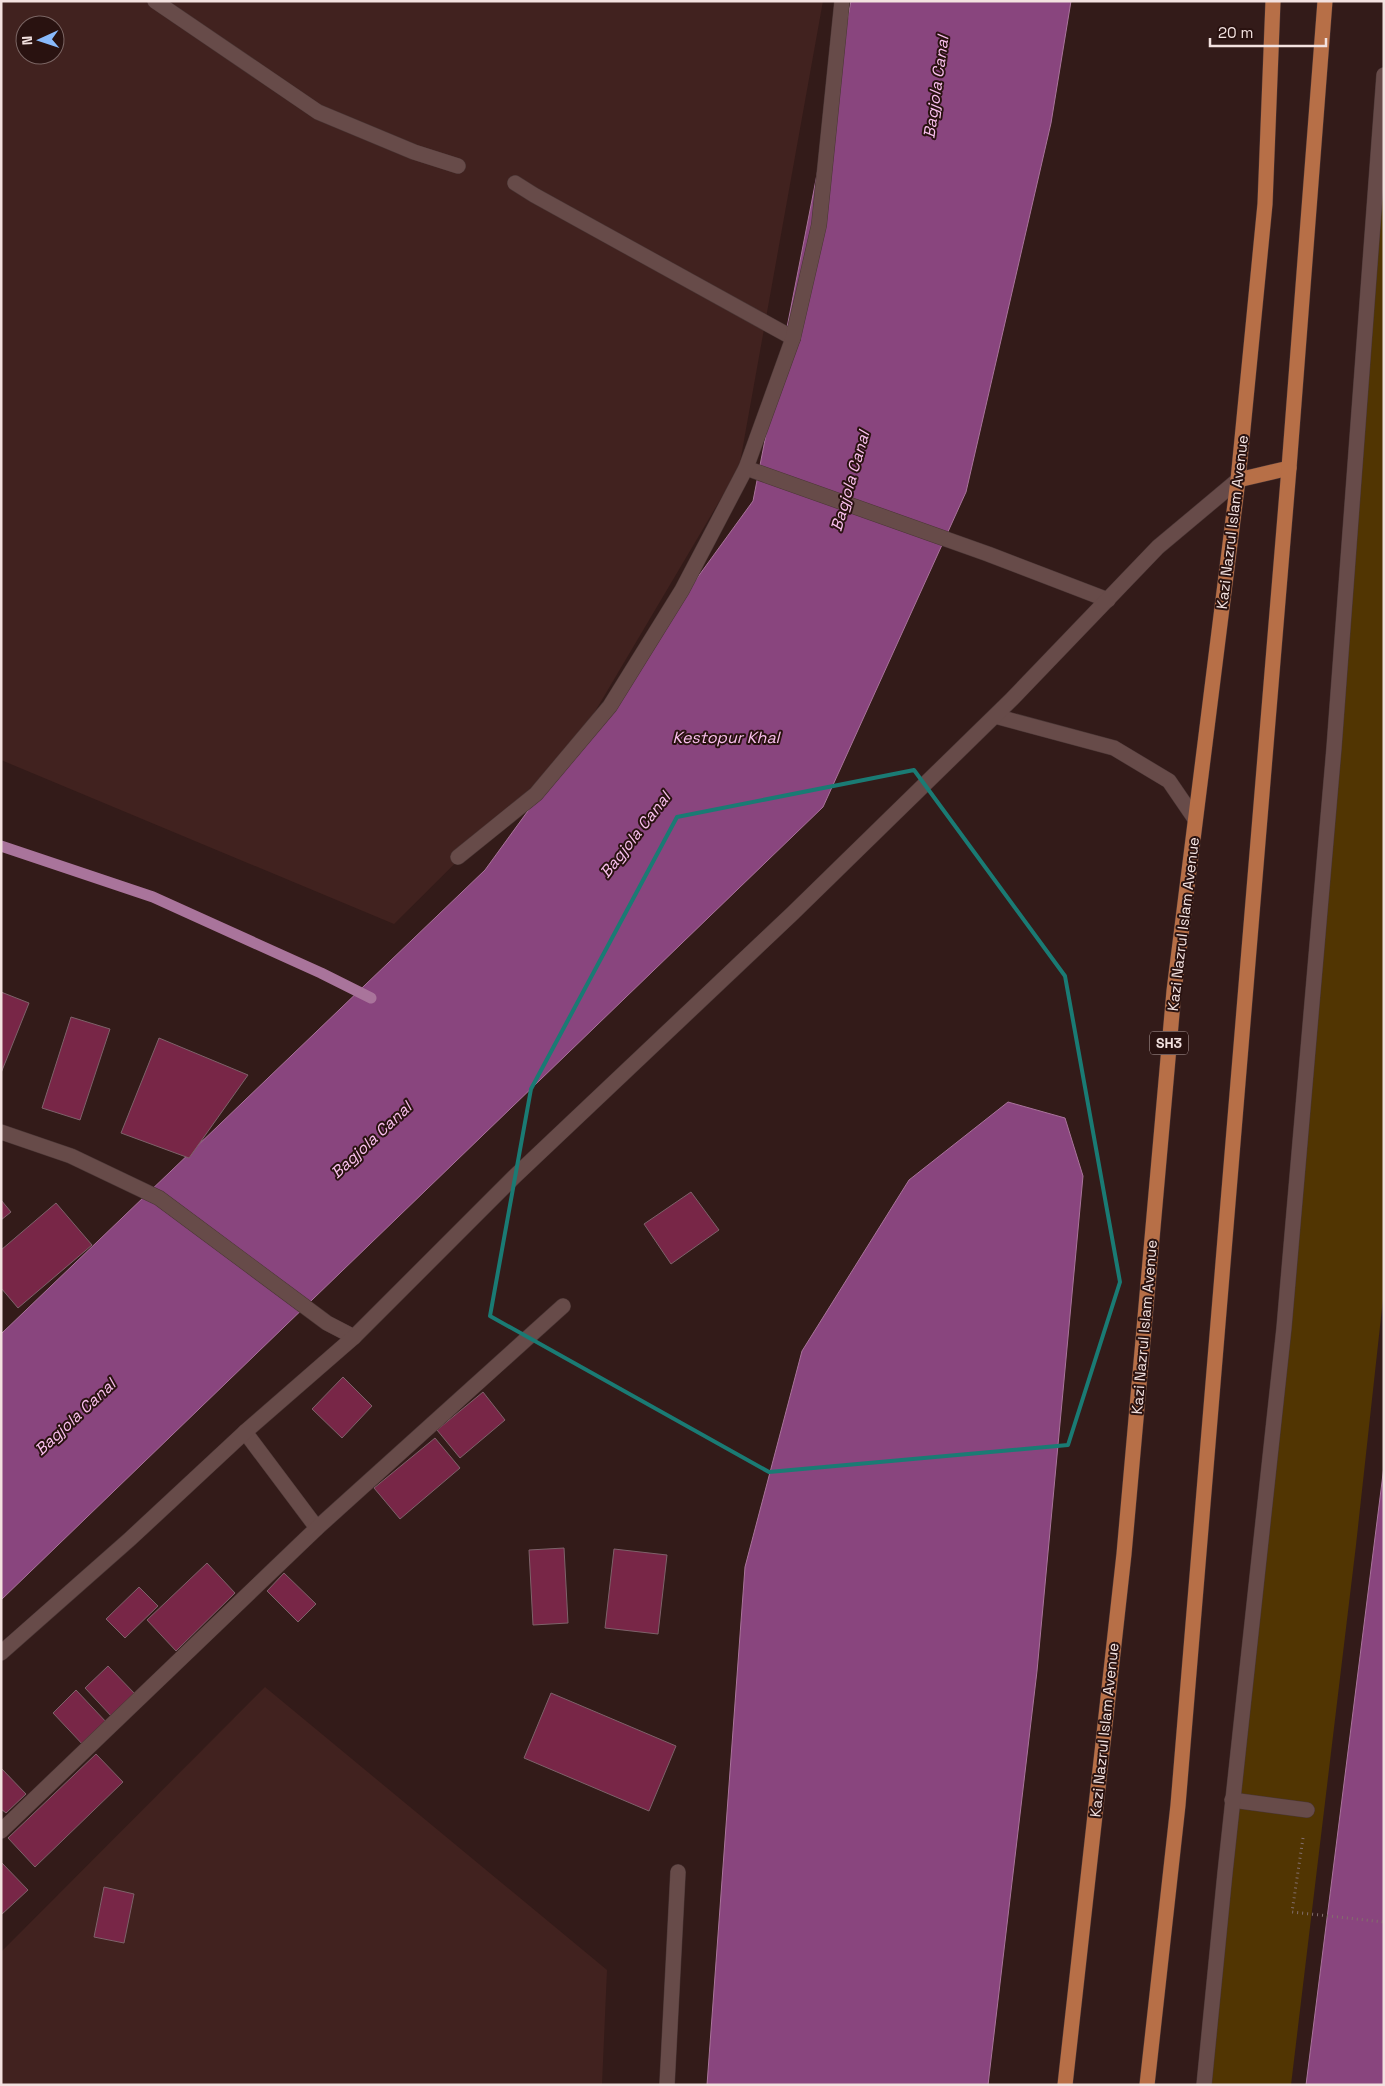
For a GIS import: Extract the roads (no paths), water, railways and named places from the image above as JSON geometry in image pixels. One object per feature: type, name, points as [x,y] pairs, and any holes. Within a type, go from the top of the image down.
[{"type":"main road","name":"Kazi Nazrul Islam Avenue","points":[[1065,2085],[1124,1554],[1174,991],[1238,480],[1265,204],[1273,1]]},
{"type":"main road","points":[[1147,2085],[1178,1795],[1289,468],[1325,1]]},
{"type":"main road","points":[[1238,480],[1289,468]]},
{"type":"street","points":[[155,1],[318,112],[414,152],[458,166]]},
{"type":"street","points":[[458,857],[536,794],[610,706],[682,590],[746,468],[793,338],[818,225],[842,1]]},
{"type":"street","points":[[1204,2085],[1232,1800],[1287,1288],[1333,758],[1384,74]]},
{"type":"street","points":[[516,183],[534,195],[793,338]]},
{"type":"street","points":[[746,468],[988,554],[1108,600]]},
{"type":"street","points":[[1,1652],[130,1539],[244,1432],[354,1337],[514,1178],[793,913],[995,716],[1158,547],[1238,480]]},
{"type":"street","points":[[995,716],[1114,748],[1169,782],[1195,819]]},
{"type":"street","points":[[1,1132],[72,1156],[159,1198],[327,1323],[354,1337]]},
{"type":"street","points":[[1,1832],[318,1528],[563,1306]]},
{"type":"street","points":[[244,1432],[318,1528]]},
{"type":"street","points":[[1232,1800],[1307,1810]]},
{"type":"street","points":[[667,2085],[678,1872]]},
{"type":"water","name":"Kestopur Khal","points":[[851,1],[1071,1],[1051,123],[966,492],[823,807],[1,1600],[1,1334],[485,870],[753,501]]},
{"type":"water","points":[[1008,1102],[1065,1118],[1083,1176],[1037,1671],[988,2085],[707,2085],[745,1567],[802,1351],[909,1180]]},
{"type":"water","points":[[1384,1466],[1384,2085],[1306,2085]]},
{"type":"waterway","points":[[1,846],[153,897],[321,973],[371,998]]},
{"type":"water label","name":"Bagjola Canal","points":[[936,87]]},
{"type":"water label","name":"Bagjola Canal","points":[[850,481]]},
{"type":"water label","name":"Bagjola Canal","points":[[635,835]]},
{"type":"water label","name":"Bagjola Canal","points":[[371,1140]]},
{"type":"water label","name":"Bagjola Canal","points":[[75,1417]]}]
